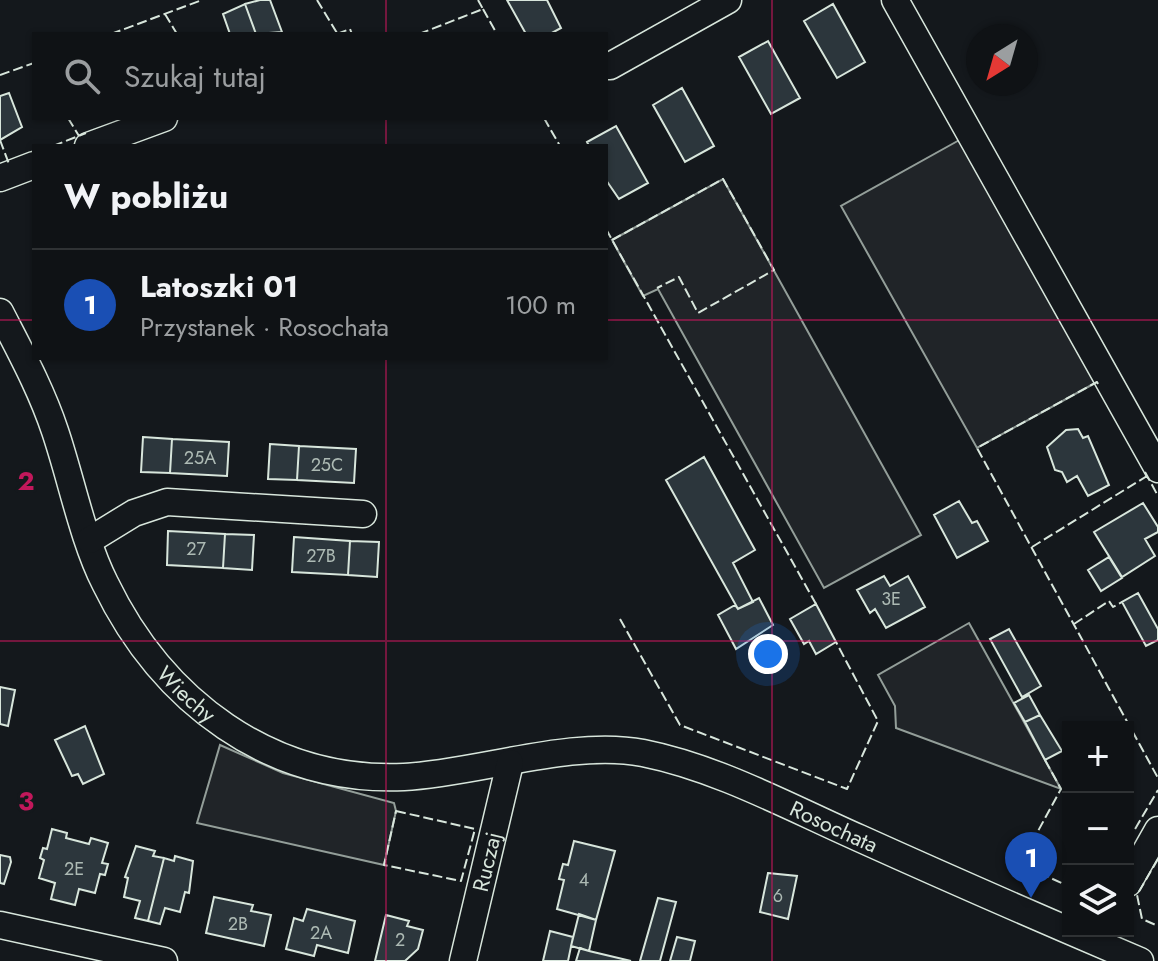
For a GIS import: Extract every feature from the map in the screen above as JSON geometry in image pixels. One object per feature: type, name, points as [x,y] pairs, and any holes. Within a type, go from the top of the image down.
[{"type":"street","points":[[610,66],[728,0]]},
{"type":"street","points":[[895,0],[1158,469]]},
{"type":"street","points":[[93,144],[159,120]]},
{"type":"street","points":[[0,178],[32,166]]},
{"type":"street","name":"Wiechy","points":[[0,312],[53,426],[103,581],[138,641],[175,687],[226,730],[290,760],[340,773],[403,777],[591,750]]},
{"type":"street","points":[[90,540],[134,513],[167,502],[363,514]]},
{"type":"street","name":"Rosochata","points":[[591,750],[641,752],[732,781],[1093,944],[1140,961]]},
{"type":"street","name":"Ruczaj","points":[[463,961],[510,763]]},
{"type":"street","points":[[1134,872],[1158,830]]},
{"type":"street","points":[[0,925],[164,961]]},
{"type":"shaded area","points":[[963,138],[1097,382],[977,448],[841,206]]},
{"type":"shaded area","points":[[723,179],[921,535],[824,588],[658,289],[643,296],[612,240]]},
{"type":"shaded area","points":[[969,623],[1061,789],[896,728],[895,706],[878,675]]},
{"type":"shaded area","points":[[220,745],[283,773],[394,803],[396,811],[384,865],[197,823]]},
{"type":"building","points":[[270,0],[282,32],[255,32],[245,4]]},
{"type":"building","points":[[507,0],[547,0],[561,28],[554,32],[525,32]]},
{"type":"building","points":[[245,4],[255,32],[229,32],[223,14]]},
{"type":"building","points":[[833,4],[865,62],[837,78],[804,21]]},
{"type":"building","points":[[768,41],[800,98],[771,114],[739,57]]},
{"type":"building","points":[[682,88],[714,146],[685,162],[653,105]]},
{"type":"building","points":[[9,93],[22,127],[0,140],[0,96]]},
{"type":"building","points":[[616,126],[648,183],[619,199],[608,183],[608,144],[587,142]]},
{"type":"building","points":[[1078,429],[1083,438],[1088,436],[1109,485],[1088,496],[1077,476],[1067,482],[1062,472],[1055,470],[1047,447],[1066,430]]},
{"type":"building","points":[[143,437],[172,439],[170,473],[141,472]]},
{"type":"building","points":[[172,439],[229,442],[227,476],[170,473]]},
{"type":"building","points":[[270,444],[299,446],[297,480],[268,479]]},
{"type":"building","points":[[299,446],[356,449],[354,483],[297,480]]},
{"type":"building","points":[[704,457],[755,550],[733,563],[753,602],[738,609],[666,480]]},
{"type":"building","points":[[959,501],[972,523],[977,521],[988,541],[957,558],[934,515]]},
{"type":"building","points":[[1143,503],[1158,527],[1158,532],[1145,539],[1155,556],[1122,577],[1094,532]]},
{"type":"building","points":[[168,531],[225,534],[223,568],[167,565]]},
{"type":"building","points":[[225,534],[254,535],[252,570],[223,568]]},
{"type":"building","points":[[294,537],[350,541],[348,575],[292,572]]},
{"type":"building","points":[[350,541],[379,542],[377,577],[348,575]]},
{"type":"building","points":[[1109,557],[1122,578],[1101,591],[1088,570]]},
{"type":"building","points":[[884,576],[890,586],[908,576],[925,607],[886,628],[875,609],[870,613],[857,590]]},
{"type":"building","points":[[1138,593],[1158,629],[1158,640],[1146,646],[1122,602]]},
{"type":"building","points":[[759,598],[773,625],[736,649],[718,615],[735,605],[738,609]]},
{"type":"building","points":[[816,604],[836,642],[816,654],[809,641],[804,644],[790,619]]},
{"type":"building","points":[[1009,629],[1041,686],[1022,697],[990,639]]},
{"type":"building","points":[[0,687],[15,690],[8,726],[0,724]]},
{"type":"building","points":[[1029,695],[1040,715],[1025,722],[1014,703]]},
{"type":"building","points":[[1040,715],[1062,751],[1045,760],[1025,722]]},
{"type":"building","points":[[85,726],[104,774],[83,784],[78,774],[72,776],[55,740]]},
{"type":"building","points":[[52,829],[67,833],[66,838],[89,844],[91,838],[108,843],[102,863],[108,864],[105,875],[100,874],[95,893],[79,889],[75,905],[51,899],[55,883],[39,878],[44,860],[40,858],[43,848],[47,849]]},
{"type":"building","points":[[574,841],[615,851],[596,920],[557,909],[564,880],[559,879],[563,864],[568,865]]},
{"type":"building","points":[[136,846],[155,851],[153,856],[164,858],[148,921],[135,918],[140,901],[124,897],[128,878],[125,877]]},
{"type":"building","points":[[0,855],[10,857],[11,862],[4,884],[0,883]]},
{"type":"building","points":[[175,856],[193,861],[189,893],[185,892],[180,912],[165,908],[160,924],[148,921],[164,858],[174,861]]},
{"type":"building","points":[[768,873],[797,876],[788,919],[760,912]]},
{"type":"building","points":[[214,897],[253,905],[251,911],[271,915],[264,946],[206,933]]},
{"type":"building","points":[[658,898],[676,902],[660,961],[640,961]]},
{"type":"building","points":[[307,909],[355,921],[348,953],[317,945],[314,956],[286,949],[294,918],[303,921]]},
{"type":"building","points":[[579,914],[596,920],[589,951],[571,946]]},
{"type":"building","points":[[386,915],[409,921],[407,926],[423,930],[418,949],[405,961],[375,961]]},
{"type":"building","points":[[550,931],[573,937],[568,961],[543,961]]},
{"type":"building","points":[[677,937],[695,941],[690,961],[670,961]]},
{"type":"building","points":[[580,948],[589,951],[631,961],[576,961]]},
{"type":"fence","points":[[116,32],[202,0]]},
{"type":"fence","points":[[317,0],[336,32]]},
{"type":"fence","points":[[424,32],[483,9],[478,0]]},
{"type":"fence","points":[[483,9],[496,32]]},
{"type":"fence","points":[[165,14],[176,32]]},
{"type":"fence","points":[[342,32],[350,29],[351,32]]},
{"type":"fence","points":[[0,75],[32,64]]},
{"type":"fence","points":[[69,120],[79,136]]},
{"type":"fence","points":[[545,120],[559,144]]},
{"type":"fence","points":[[58,144],[86,133]]},
{"type":"fence","points":[[0,140],[9,164]]},
{"type":"fence","points":[[612,240],[723,179],[774,270],[698,313],[679,277],[657,288]]},
{"type":"fence","points":[[608,233],[816,604]]},
{"type":"fence","points":[[1098,384],[977,448],[1158,778]]},
{"type":"fence","points":[[1145,472],[1158,496]]},
{"type":"fence","points":[[1032,547],[1147,476]]},
{"type":"fence","points":[[1074,624],[1109,601],[1113,607],[1122,602]]},
{"type":"fence","points":[[620,619],[680,725],[847,789],[878,721],[836,642]]},
{"type":"fence","points":[[1045,760],[1061,789],[1020,864],[1062,883]]},
{"type":"fence","points":[[1134,831],[1158,790]]},
{"type":"fence","points":[[396,811],[475,829],[461,881],[384,865],[396,811]]},
{"type":"fence","points":[[1158,859],[1137,895],[1142,919],[1158,926]]},
{"type":"place","name":"Latoszki 01","points":[[1031,898]]}]
